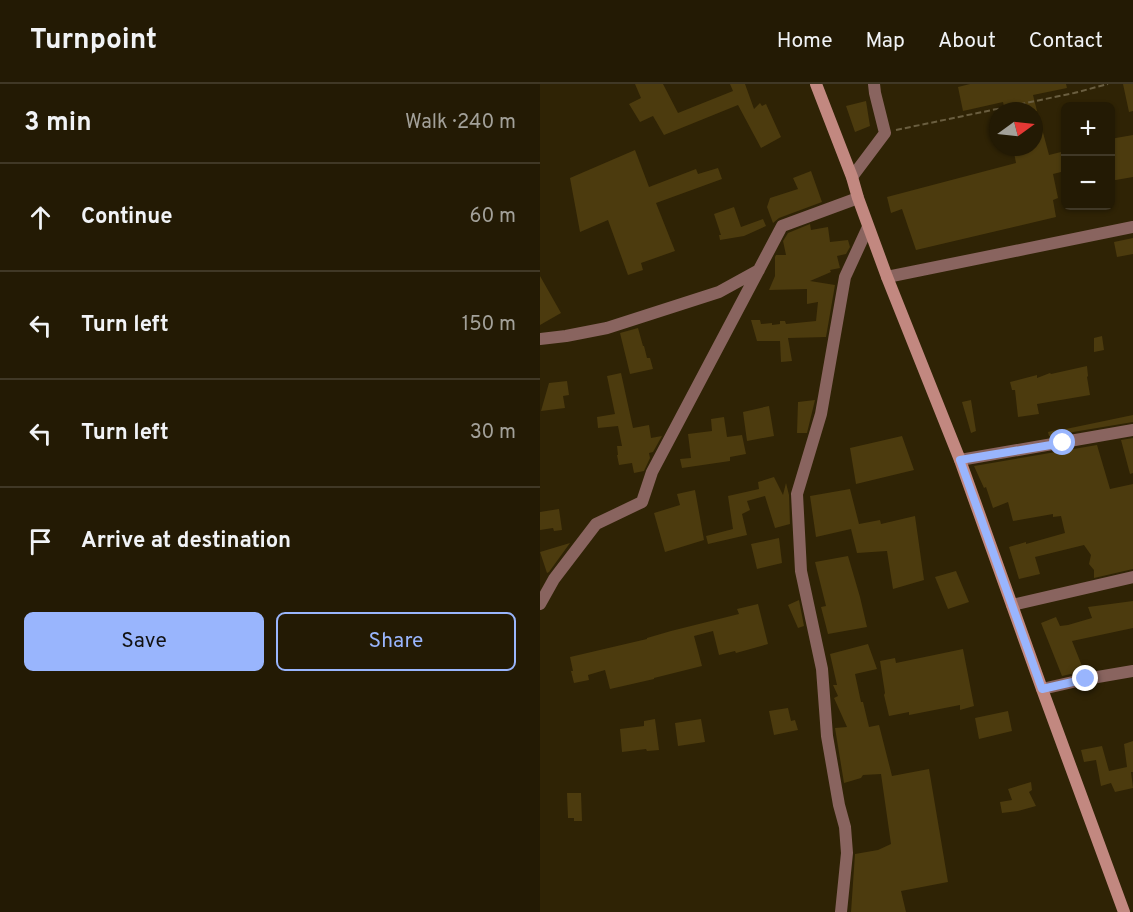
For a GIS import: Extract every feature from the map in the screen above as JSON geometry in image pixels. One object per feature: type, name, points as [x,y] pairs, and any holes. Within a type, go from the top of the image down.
[{"type":"main road","points":[[816,84],[887,277],[960,460],[1124,912]]},
{"type":"street","points":[[852,177],[885,133],[874,84]]},
{"type":"street","points":[[540,604],[554,579],[596,524],[642,502],[652,472],[782,226],[858,198]]},
{"type":"street","points":[[841,912],[847,853],[845,827],[827,736],[822,669],[801,571],[797,494],[821,414],[845,277],[868,227]]},
{"type":"street","points":[[887,277],[1133,227]]},
{"type":"street","points":[[540,339],[607,328],[719,292],[759,270]]},
{"type":"street","points":[[960,460],[1133,430]]},
{"type":"street","points":[[1012,605],[1133,577]]},
{"type":"street","points":[[1042,689],[1133,671]]},
{"type":"path","points":[[885,133],[1108,84]]},
{"type":"building","points":[[635,84],[663,84],[678,113],[733,91],[730,84],[745,84],[754,109],[760,103],[762,106],[766,104],[781,137],[761,148],[738,105],[664,135],[653,116],[640,122],[629,104],[641,98]]},
{"type":"building","points":[[970,84],[1066,84],[1067,88],[1033,95],[1035,102],[989,102],[989,105],[963,111],[958,87]]},
{"type":"building","points":[[1123,84],[1133,84],[1133,111],[1129,112]]},
{"type":"building","points":[[866,101],[870,126],[855,132],[846,106]]},
{"type":"building","points":[[1043,133],[1049,155],[1061,152],[1061,172],[1053,174],[1058,198],[1053,200],[1056,217],[916,250],[902,209],[891,213],[887,197],[1016,163],[1015,156],[1043,156]]},
{"type":"building","points":[[1133,135],[1133,177],[1115,180],[1115,138]]},
{"type":"building","points":[[635,150],[649,187],[696,169],[698,174],[718,168],[722,179],[656,203],[675,251],[641,263],[643,270],[628,275],[608,220],[580,232],[570,178]]},
{"type":"building","points":[[811,171],[822,202],[779,218],[773,223],[767,207],[770,198],[798,189],[793,178]]},
{"type":"building","points":[[734,207],[741,227],[763,219],[766,226],[744,236],[720,240],[719,235],[721,235],[714,214]]},
{"type":"building","points":[[810,224],[811,230],[828,227],[830,242],[848,240],[850,247],[846,254],[837,256],[840,268],[830,270],[831,272],[810,281],[835,285],[826,337],[788,338],[792,361],[781,362],[780,341],[757,341],[751,320],[760,320],[761,324],[772,323],[772,325],[780,324],[780,321],[785,321],[786,324],[816,321],[818,302],[807,304],[807,289],[769,290],[775,276],[775,257],[786,255],[783,241],[788,233]]},
{"type":"building","points":[[1133,238],[1133,254],[1117,257],[1114,242]]},
{"type":"building","points":[[540,276],[561,313],[540,325]]},
{"type":"building","points":[[638,328],[647,358],[650,358],[653,369],[630,374],[620,333]]},
{"type":"building","points":[[1102,336],[1104,350],[1094,352],[1094,338]]},
{"type":"building","points":[[1087,366],[1090,395],[1037,404],[1039,414],[1018,417],[1015,390],[1012,390],[1010,382]]},
{"type":"building","points":[[621,373],[633,428],[649,425],[651,438],[662,436],[653,452],[649,453],[650,458],[644,471],[634,473],[632,463],[619,465],[617,446],[622,446],[618,426],[598,428],[597,417],[615,414],[607,376]]},
{"type":"building","points":[[567,381],[569,395],[563,396],[565,408],[541,411],[549,383]]},
{"type":"building","points":[[815,400],[807,433],[797,433],[798,402]]},
{"type":"building","points":[[971,400],[976,431],[971,433],[962,402]]},
{"type":"building","points":[[769,406],[774,436],[747,441],[743,412]]},
{"type":"building","points":[[1133,415],[1133,422],[1049,436],[1048,432],[1061,430]]},
{"type":"building","points":[[724,417],[727,437],[742,435],[746,454],[730,457],[730,461],[682,468],[680,459],[691,458],[688,434],[712,431],[711,419]]},
{"type":"building","points":[[902,436],[914,470],[856,484],[850,448]]},
{"type":"building","points":[[1133,438],[1133,473],[1130,474],[1121,440]]},
{"type":"building","points":[[1097,445],[1110,489],[1133,484],[1133,569],[1094,578],[1094,570],[1089,564],[1091,555],[1084,545],[1035,557],[1040,574],[1019,579],[1009,547],[1065,533],[1061,516],[1053,517],[1053,514],[1013,521],[1008,502],[993,508],[986,487],[984,488],[974,466]]},
{"type":"building","points":[[774,477],[783,495],[786,483],[789,495],[790,524],[775,528],[765,496],[747,501],[750,510],[742,514],[747,535],[708,544],[706,536],[733,529],[728,496],[759,489],[758,482]]},
{"type":"building","points":[[850,489],[859,524],[880,520],[881,524],[915,516],[924,580],[893,589],[887,551],[857,553],[851,529],[816,537],[810,496]]},
{"type":"building","points":[[695,490],[704,540],[665,552],[654,513],[680,505],[677,494]]},
{"type":"building","points":[[559,509],[562,530],[554,531],[553,528],[540,530],[540,512]]},
{"type":"building","points":[[779,538],[782,563],[757,569],[751,544]]},
{"type":"building","points":[[570,543],[549,572],[547,573],[540,552]]},
{"type":"building","points":[[848,556],[867,627],[828,634],[821,607],[826,606],[815,562]]},
{"type":"building","points":[[956,571],[969,602],[948,609],[935,577]]},
{"type":"building","points":[[799,600],[804,626],[798,628],[788,605]]},
{"type":"building","points":[[1133,601],[1133,628],[1072,641],[1084,671],[1062,676],[1041,623],[1056,617],[1060,626],[1068,625],[1092,618],[1088,607]]},
{"type":"building","points":[[758,604],[768,644],[719,655],[713,631],[694,636],[702,666],[610,689],[605,670],[588,675],[589,680],[574,683],[570,657],[739,614],[737,609]]},
{"type":"building","points":[[868,644],[877,669],[855,674],[869,727],[879,725],[892,776],[929,769],[948,882],[901,891],[906,912],[851,912],[855,854],[878,850],[891,844],[881,774],[863,775],[861,778],[844,783],[835,728],[847,727],[834,698],[838,696],[833,685],[837,685],[830,654]]},
{"type":"building","points":[[963,649],[974,706],[960,710],[960,705],[909,715],[909,712],[889,716],[880,661],[895,658],[896,663]]},
{"type":"building","points":[[788,708],[791,721],[795,720],[798,730],[774,735],[769,711]]},
{"type":"building","points":[[1008,711],[1012,731],[979,739],[975,718]]},
{"type":"building","points":[[655,719],[659,750],[622,752],[620,729],[644,726],[644,721]]},
{"type":"building","points":[[701,719],[705,742],[678,746],[675,723]]},
{"type":"building","points":[[1133,741],[1133,772],[1131,772],[1133,788],[1115,792],[1111,783],[1101,786],[1096,760],[1084,762],[1081,750],[1102,746],[1109,771],[1127,767],[1124,744]]},
{"type":"building","points":[[1031,782],[1032,790],[1029,792],[1036,806],[1002,813],[1000,802],[1012,800],[1008,789]]},
{"type":"building","points":[[567,793],[581,793],[582,821],[568,818]]},
{"type":"route","points":[[1063,443],[960,460],[1042,689],[1086,679]]}]
